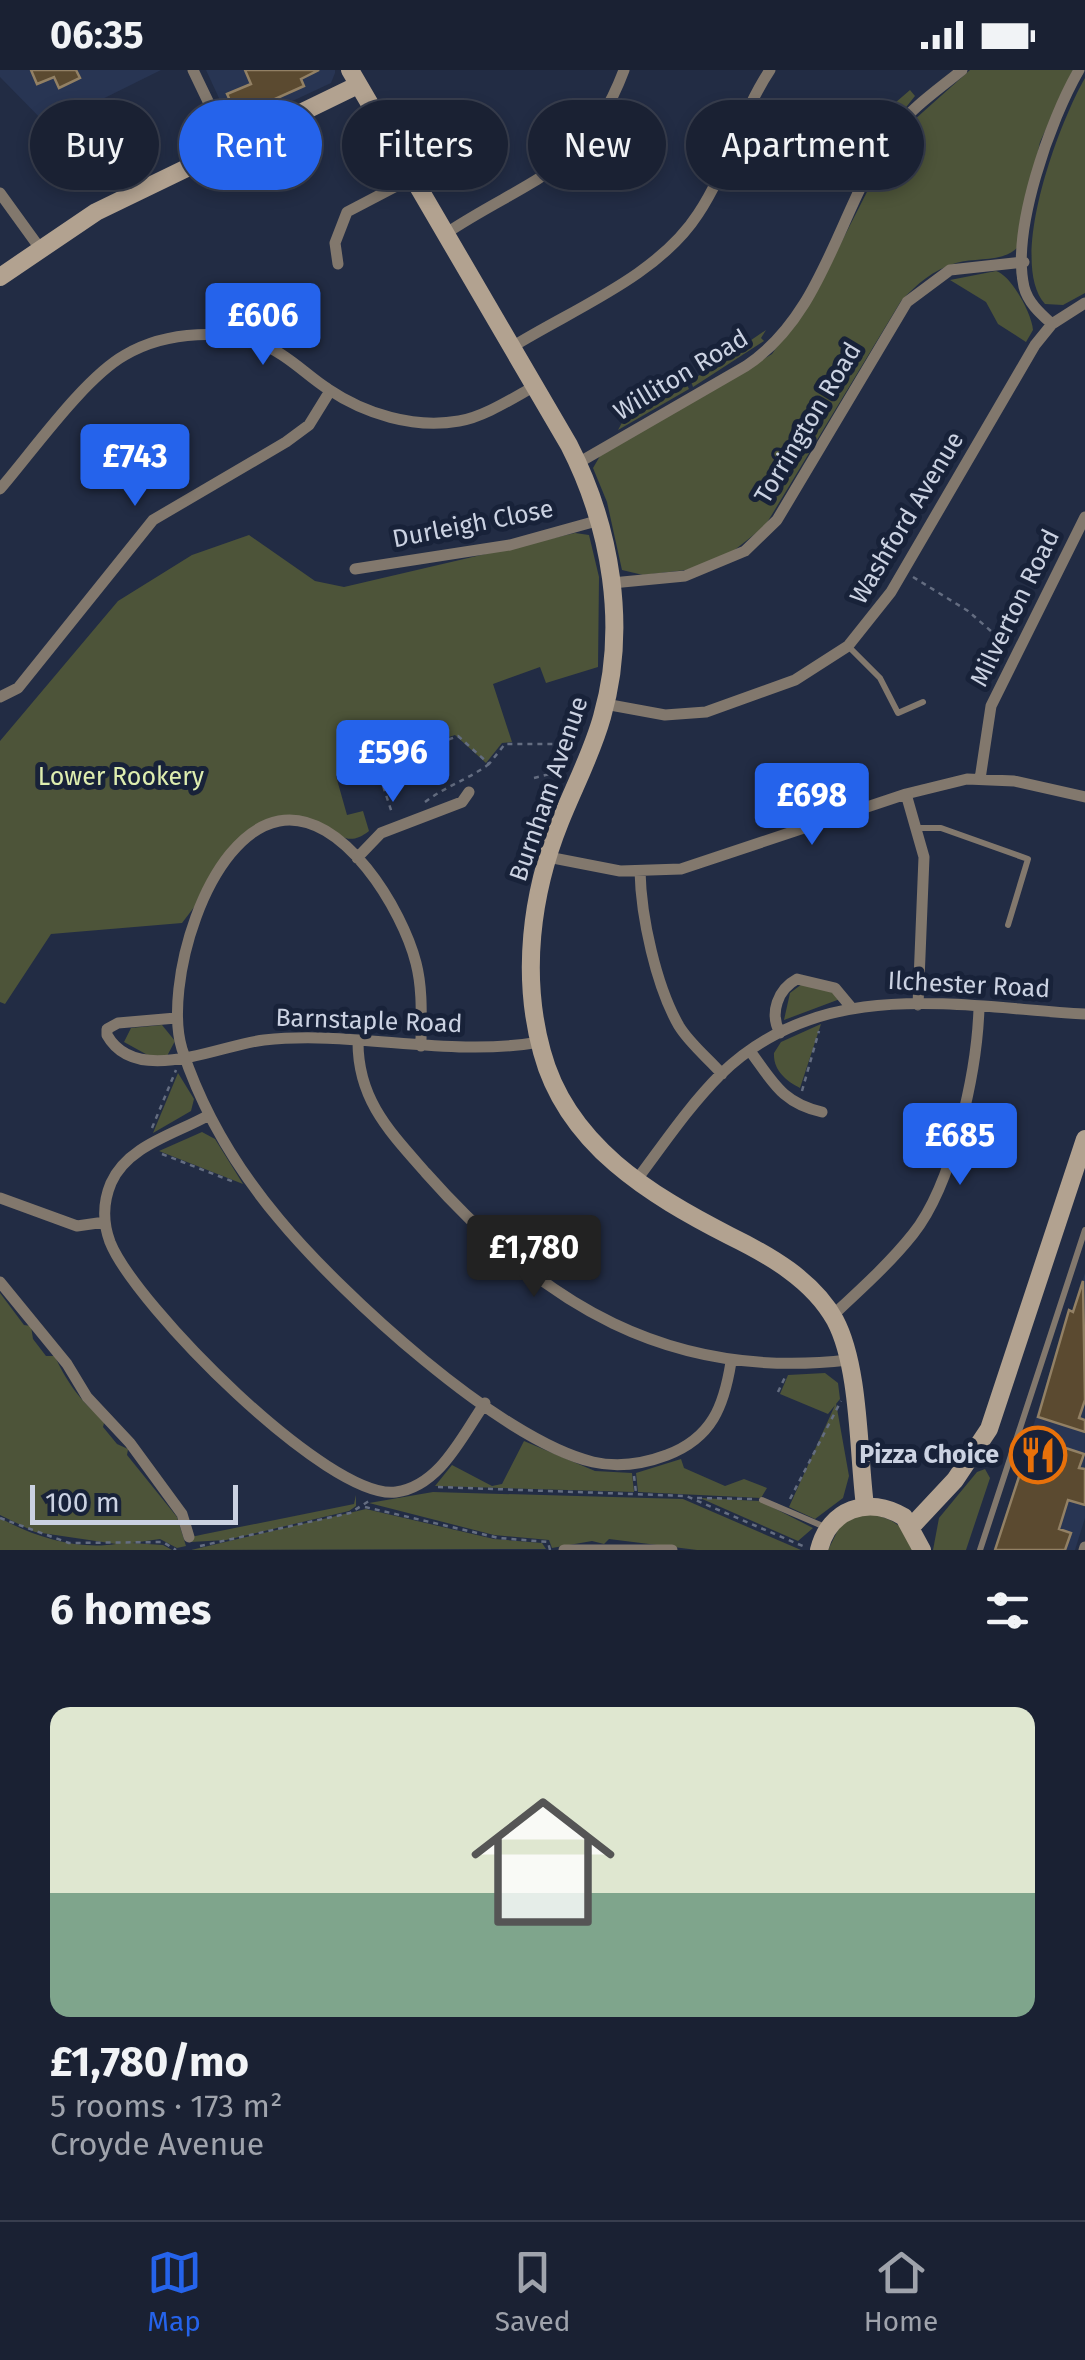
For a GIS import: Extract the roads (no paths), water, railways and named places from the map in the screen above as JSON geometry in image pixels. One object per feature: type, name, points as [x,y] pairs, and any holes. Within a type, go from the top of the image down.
[{"type":"street","points":[[193,70],[207,100]]},
{"type":"street","points":[[444,234],[577,152],[605,116],[624,70]]},
{"type":"street","points":[[512,348],[657,259],[685,232],[709,196],[770,70]]},
{"type":"street","name":"Williton Road","points":[[578,462],[746,366],[772,346],[816,282],[893,132],[962,70]]},
{"type":"street","points":[[1052,324],[1028,297],[1024,262],[1045,143],[1079,70]]},
{"type":"street","points":[[313,100],[354,78]]},
{"type":"street","name":"Burnham Avenue","points":[[354,78],[367,100]]},
{"type":"street","points":[[0,277],[96,212],[179,170]]},
{"type":"street","points":[[338,264],[335,243],[347,212],[389,190]]},
{"type":"street","name":"Burnham Avenue","points":[[419,190],[578,462],[600,520],[612,583],[613,646],[606,704],[548,857],[536,906],[530,963],[547,1067],[574,1118],[602,1153],[635,1182],[764,1253],[817,1296],[832,1316],[848,1360],[865,1506]]},
{"type":"street","points":[[0,193],[39,247]]},
{"type":"street","name":"Torrington Road","points":[[612,583],[685,576],[745,552],[777,520],[907,302],[950,270],[1024,262]]},
{"type":"street","name":"Washford Avenue","points":[[606,704],[665,716],[706,712],[795,680],[848,646],[877,614],[1035,345],[1052,324],[1085,303]]},
{"type":"street","points":[[0,489],[78,398],[122,356],[161,339],[196,335],[236,338],[272,349],[330,391],[363,409],[430,423],[462,421],[535,386]]},
{"type":"street","points":[[0,697],[18,688],[153,520],[286,442],[309,424],[330,391]]},
{"type":"street","name":"Milverton Road","points":[[980,779],[991,706],[1085,517]]},
{"type":"street","name":"Durleigh Close","points":[[355,569],[510,545],[600,520]]},
{"type":"street","points":[[548,857],[640,872],[681,869],[906,794],[980,779],[1014,780],[1085,797]]},
{"type":"street","points":[[357,858],[380,833],[462,802],[469,792]]},
{"type":"street","points":[[906,794],[924,857],[918,1004]]},
{"type":"street","points":[[420,1046],[420,992],[411,946],[391,904],[357,858],[326,831],[303,822],[267,825],[246,840],[218,876],[196,917],[184,955],[176,1018],[185,1057],[210,1115],[264,1201],[323,1268],[388,1329],[485,1403],[532,1436],[596,1463],[632,1464],[668,1454],[707,1432],[724,1398],[732,1362]]},
{"type":"street","points":[[640,872],[642,915],[672,1010],[682,1030],[722,1074]]},
{"type":"street","points":[[780,1033],[774,1019],[780,995],[798,979],[835,988],[850,1006]]},
{"type":"street","name":"Ilchester Road","points":[[635,1182],[722,1074],[780,1033],[824,1013],[850,1006],[918,1004],[1085,1014]]},
{"type":"street","points":[[832,1316],[915,1232],[932,1202],[975,1073],[979,1008]]},
{"type":"street","name":"Barnstaple Road","points":[[176,1018],[118,1023],[107,1030],[106,1036],[116,1046],[154,1064],[273,1039],[420,1046],[540,1042]]},
{"type":"street","points":[[358,1042],[363,1087],[378,1118],[455,1206],[510,1257],[555,1290],[632,1332],[732,1362],[790,1366],[848,1360]]},
{"type":"street","points":[[750,1051],[798,1106],[822,1112]]},
{"type":"street","points":[[210,1115],[128,1159],[111,1183],[105,1222],[122,1264],[228,1386],[317,1459],[377,1492],[417,1486],[447,1458],[485,1403]]},
{"type":"street","points":[[912,1526],[955,1480],[989,1429],[1085,1139]]},
{"type":"street","points":[[0,1198],[77,1226],[105,1222]]},
{"type":"street","points":[[0,1282],[182,1514],[184,1547]]},
{"type":"street","points":[[817,1550],[827,1528],[849,1510],[865,1506],[892,1510],[912,1526],[922,1550]]},
{"type":"street","points":[[564,1550],[672,1550]]},
{"type":"lane","points":[[848,646],[880,678],[898,713],[924,702]]},
{"type":"lane","points":[[918,828],[941,828],[1028,859],[1008,925]]},
{"type":"lane","points":[[980,1550],[1085,1230]]},
{"type":"lane","points":[[762,1500],[827,1528]]},
{"type":"place","name":"Pizza Choice","points":[[1038,1455]]},
{"type":"park label","name":"Lower Rookery","points":[[121,777]]}]
